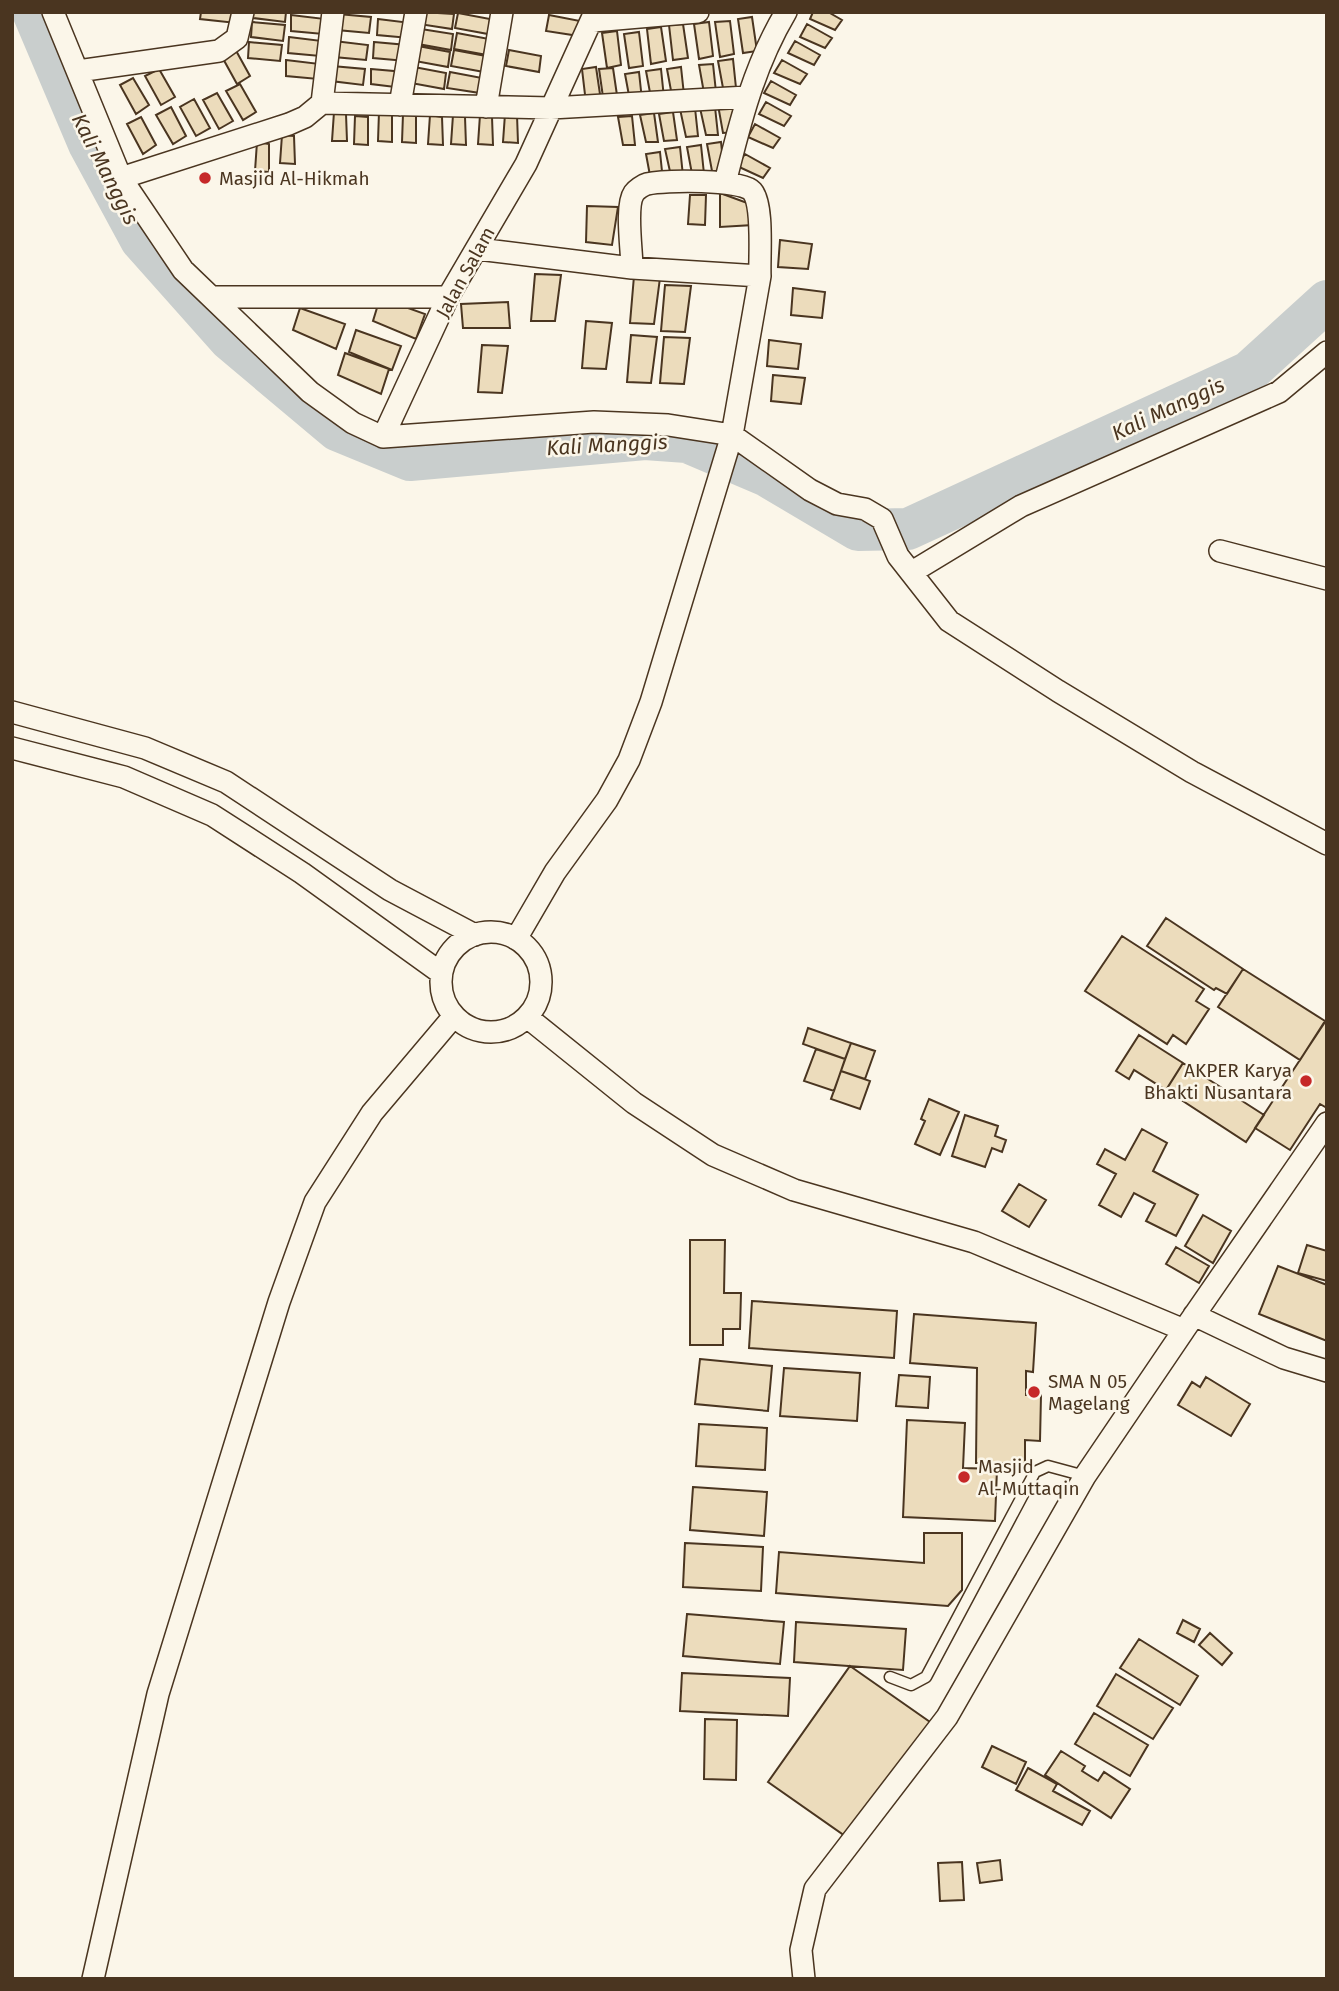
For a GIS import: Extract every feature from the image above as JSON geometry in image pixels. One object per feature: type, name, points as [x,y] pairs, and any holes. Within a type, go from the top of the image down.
[{"type":"street","points":[[53,12],[121,178],[183,270],[310,392],[352,423],[383,437],[594,422],[668,425],[731,439],[810,490],[838,504],[865,509],[882,519],[905,564],[949,621],[1181,765],[1327,844]]},
{"type":"street","points":[[78,71],[219,51],[237,38],[243,12]]},
{"type":"street","points":[[322,103],[332,12]]},
{"type":"street","points":[[400,105],[416,12]]},
{"type":"street","points":[[486,107],[502,12]]},
{"type":"street","points":[[594,17],[698,12]]},
{"type":"street","points":[[725,183],[747,96],[759,62],[786,12]]},
{"type":"street","name":"Jalan Salam","points":[[383,437],[448,297],[526,164],[594,17]]},
{"type":"street","points":[[121,178],[289,124],[305,117],[322,103],[551,108],[747,96]]},
{"type":"street","points":[[516,939],[555,872],[607,800],[629,760],[651,702],[731,439],[760,276],[758,206],[753,192],[742,184],[644,184],[634,193],[630,206],[632,268]]},
{"type":"street","points":[[478,249],[632,268],[760,276]]},
{"type":"street","points":[[212,297],[448,297]]},
{"type":"street","points":[[905,564],[1021,506],[1279,392],[1327,352]]},
{"type":"street","points":[[1220,551],[1327,579]]},
{"type":"street","points":[[12,712],[145,748],[226,782],[390,890],[475,935]]},
{"type":"street","points":[[12,748],[124,777],[212,815],[302,873],[441,973]]},
{"type":"street","points":[[489,932],[516,939],[536,961],[541,975],[536,1005],[527,1017],[498,1032],[466,1026],[454,1016],[445,1003],[441,973],[453,949],[475,935],[489,932]]},
{"type":"street","points":[[93,1979],[158,1694],[279,1302],[315,1202],[372,1113],[454,1016]]},
{"type":"street","points":[[527,1017],[634,1103],[713,1156],[794,1190],[974,1241],[1284,1358],[1327,1371]]},
{"type":"street","points":[[804,1979],[801,1950],[815,1889],[947,1717],[1085,1476],[1327,1123]]},
{"type":"lane","points":[[890,1677],[911,1685],[926,1677],[1035,1472],[1048,1466],[1085,1476]]},
{"type":"building","points":[[201,12],[237,12],[236,23],[200,19]]},
{"type":"building","points":[[253,12],[286,12],[285,22],[253,18]]},
{"type":"building","points":[[421,12],[454,14],[452,29],[419,24]]},
{"type":"building","points":[[813,12],[828,12],[842,20],[835,30],[810,19]]},
{"type":"building","points":[[458,13],[490,19],[488,34],[455,28]]},
{"type":"building","points":[[338,14],[371,17],[369,33],[337,30]]},
{"type":"building","points":[[291,15],[325,19],[323,34],[291,31]]},
{"type":"building","points":[[549,15],[580,21],[579,36],[546,31]]},
{"type":"building","points":[[752,17],[757,51],[743,53],[738,19]]},
{"type":"building","points":[[378,19],[411,23],[409,38],[377,35]]},
{"type":"building","points":[[730,21],[734,54],[720,57],[715,22]]},
{"type":"building","points":[[252,22],[285,25],[283,41],[251,37]]},
{"type":"building","points":[[709,22],[713,56],[699,59],[694,24]]},
{"type":"building","points":[[683,24],[688,58],[673,60],[669,25]]},
{"type":"building","points":[[807,24],[832,38],[825,48],[800,37]]},
{"type":"building","points":[[661,27],[666,61],[651,64],[647,29]]},
{"type":"building","points":[[421,29],[453,34],[451,50],[418,44]]},
{"type":"building","points":[[617,31],[621,65],[607,68],[602,33]]},
{"type":"building","points":[[639,32],[643,66],[629,68],[624,34]]},
{"type":"building","points":[[457,33],[489,39],[487,55],[454,49]]},
{"type":"building","points":[[289,37],[322,41],[320,56],[288,53]]},
{"type":"building","points":[[334,41],[368,45],[366,60],[334,57]]},
{"type":"building","points":[[795,41],[820,55],[814,65],[788,53]]},
{"type":"building","points":[[249,42],[282,45],[280,61],[248,58]]},
{"type":"building","points":[[374,42],[407,45],[406,61],[373,58]]},
{"type":"building","points":[[418,46],[450,52],[448,67],[415,61]]},
{"type":"building","points":[[234,47],[250,76],[237,84],[221,55]]},
{"type":"building","points":[[454,50],[486,56],[484,72],[451,66]]},
{"type":"building","points":[[509,50],[541,56],[539,72],[506,66]]},
{"type":"building","points":[[733,59],[736,88],[723,88],[718,61]]},
{"type":"building","points":[[286,60],[320,64],[318,79],[286,76]]},
{"type":"building","points":[[782,60],[807,74],[800,84],[774,73]]},
{"type":"building","points":[[713,64],[716,92],[704,93],[699,65]]},
{"type":"building","points":[[332,66],[365,69],[363,85],[331,81]]},
{"type":"building","points":[[414,67],[446,73],[444,89],[411,83]]},
{"type":"building","points":[[596,67],[601,101],[586,103],[582,69]]},
{"type":"building","points":[[681,67],[684,95],[672,96],[667,69]]},
{"type":"building","points":[[613,68],[618,102],[604,104],[599,69]]},
{"type":"building","points":[[159,69],[175,97],[161,105],[145,76]]},
{"type":"building","points":[[371,69],[405,72],[403,88],[371,84]]},
{"type":"building","points":[[661,69],[664,98],[651,98],[646,71]]},
{"type":"building","points":[[450,72],[482,78],[480,93],[447,88]]},
{"type":"building","points":[[639,72],[642,100],[630,101],[625,74]]},
{"type":"building","points":[[133,78],[149,105],[136,114],[120,85]]},
{"type":"building","points":[[771,81],[796,95],[790,105],[764,93]]},
{"type":"building","points":[[240,84],[256,112],[243,120],[226,91]]},
{"type":"building","points":[[217,93],[233,121],[219,129],[203,100]]},
{"type":"building","points":[[194,99],[210,128],[196,136],[180,107]]},
{"type":"building","points":[[766,102],[791,116],[784,126],[759,114]]},
{"type":"building","points":[[733,103],[736,132],[723,133],[718,105]]},
{"type":"building","points":[[171,107],[186,136],[173,144],[156,115]]},
{"type":"building","points":[[715,107],[718,135],[706,135],[700,108]]},
{"type":"building","points":[[695,108],[698,136],[686,137],[680,109]]},
{"type":"building","points":[[334,112],[346,114],[347,141],[332,141]]},
{"type":"building","points":[[379,112],[392,114],[392,142],[378,141]]},
{"type":"building","points":[[673,112],[677,140],[664,141],[659,114]]},
{"type":"building","points":[[654,113],[658,142],[646,142],[640,115]]},
{"type":"building","points":[[403,114],[416,115],[416,143],[402,142]]},
{"type":"building","points":[[505,114],[517,115],[518,143],[503,142]]},
{"type":"building","points":[[430,115],[442,117],[443,145],[428,144]]},
{"type":"building","points":[[453,115],[465,117],[466,145],[451,144]]},
{"type":"building","points":[[480,115],[492,117],[493,145],[478,144]]},
{"type":"building","points":[[355,116],[368,117],[368,145],[354,144]]},
{"type":"building","points":[[632,116],[635,145],[623,145],[618,117]]},
{"type":"building","points":[[141,117],[156,145],[143,154],[127,124]]},
{"type":"building","points":[[755,124],[780,138],[773,148],[748,137]]},
{"type":"building","points":[[282,135],[294,136],[295,164],[280,163]]},
{"type":"building","points":[[257,142],[269,144],[269,172],[255,171]]},
{"type":"building","points":[[721,142],[724,171],[712,171],[707,144]]},
{"type":"building","points":[[701,145],[704,174],[692,174],[687,147]]},
{"type":"building","points":[[680,147],[683,176],[671,176],[665,149]]},
{"type":"building","points":[[660,152],[663,181],[651,181],[646,154]]},
{"type":"building","points":[[745,154],[770,168],[763,178],[737,166]]},
{"type":"building","points":[[720,193],[750,204],[753,225],[720,227]]},
{"type":"building","points":[[690,195],[706,195],[705,225],[688,224]]},
{"type":"building","points":[[587,206],[618,207],[612,245],[586,242]]},
{"type":"building","points":[[780,240],[812,244],[808,269],[778,267]]},
{"type":"building","points":[[535,274],[561,275],[555,321],[531,321]]},
{"type":"building","points":[[634,276],[660,278],[654,324],[630,323]]},
{"type":"building","points":[[665,285],[691,286],[685,332],[661,331]]},
{"type":"building","points":[[793,288],[825,292],[822,318],[791,315]]},
{"type":"building","points":[[380,298],[425,314],[416,339],[373,321]]},
{"type":"building","points":[[508,302],[510,328],[463,328],[461,304]]},
{"type":"building","points":[[300,308],[345,324],[336,349],[293,330]]},
{"type":"building","points":[[586,321],[612,323],[606,369],[582,368]]},
{"type":"building","points":[[356,330],[401,346],[392,370],[349,352]]},
{"type":"building","points":[[631,335],[657,337],[651,383],[627,382]]},
{"type":"building","points":[[664,337],[690,338],[684,384],[660,383]]},
{"type":"building","points":[[769,340],[801,344],[798,369],[767,366]]},
{"type":"building","points":[[482,345],[508,346],[502,393],[478,392]]},
{"type":"building","points":[[345,353],[389,369],[381,394],[338,375]]},
{"type":"building","points":[[773,375],[805,378],[801,404],[771,401]]},
{"type":"building","points":[[1166,918],[1243,969],[1227,994],[1216,988],[1214,990],[1147,946]]},
{"type":"building","points":[[1122,936],[1204,989],[1196,1001],[1209,1009],[1186,1044],[1173,1035],[1167,1044],[1085,991]]},
{"type":"building","points":[[1243,969],[1325,1021],[1300,1060],[1218,1007]]},
{"type":"building","points":[[1327,1019],[1327,1108],[1320,1104],[1290,1150],[1255,1128]]},
{"type":"building","points":[[808,1028],[851,1043],[845,1059],[803,1044]]},
{"type":"building","points":[[1139,1035],[1183,1063],[1166,1090],[1134,1070],[1129,1079],[1116,1071]]},
{"type":"building","points":[[851,1043],[875,1051],[865,1079],[841,1071]]},
{"type":"building","points":[[816,1049],[845,1059],[834,1091],[804,1081]]},
{"type":"building","points":[[1183,1063],[1264,1115],[1246,1142],[1166,1090]]},
{"type":"building","points":[[841,1071],[870,1081],[860,1109],[831,1099]]},
{"type":"building","points":[[929,1099],[959,1112],[940,1155],[915,1144],[925,1121],[921,1119]]},
{"type":"building","points":[[965,1115],[998,1126],[995,1136],[1006,1140],[1002,1152],[992,1148],[985,1167],[952,1156]]},
{"type":"building","points":[[1142,1129],[1167,1143],[1153,1171],[1198,1195],[1176,1236],[1146,1221],[1155,1204],[1134,1193],[1121,1217],[1099,1205],[1116,1174],[1097,1164],[1105,1149],[1125,1160]]},
{"type":"building","points":[[1019,1184],[1046,1200],[1029,1227],[1002,1211]]},
{"type":"building","points":[[1203,1215],[1231,1231],[1213,1263],[1185,1246]]},
{"type":"building","points":[[690,1240],[725,1240],[724,1293],[741,1293],[740,1329],[723,1329],[723,1345],[690,1345]]},
{"type":"building","points":[[1307,1245],[1327,1251],[1327,1281],[1298,1273]]},
{"type":"building","points":[[1176,1247],[1209,1266],[1199,1283],[1166,1264]]},
{"type":"building","points":[[1278,1266],[1327,1285],[1327,1341],[1259,1314]]},
{"type":"building","points":[[752,1301],[897,1311],[894,1358],[749,1348]]},
{"type":"building","points":[[914,1314],[1036,1323],[1033,1372],[1026,1371],[1026,1395],[1041,1395],[1040,1441],[1025,1440],[1025,1463],[976,1463],[977,1368],[910,1363]]},
{"type":"building","points":[[700,1359],[772,1366],[768,1411],[695,1404]]},
{"type":"building","points":[[784,1368],[860,1373],[857,1421],[780,1416]]},
{"type":"building","points":[[899,1375],[930,1377],[928,1408],[896,1406]]},
{"type":"building","points":[[1206,1377],[1250,1404],[1231,1436],[1178,1405],[1192,1382],[1200,1387]]},
{"type":"building","points":[[907,1420],[965,1423],[963,1468],[997,1469],[995,1521],[903,1517]]},
{"type":"building","points":[[699,1424],[767,1428],[765,1470],[696,1466]]},
{"type":"building","points":[[693,1487],[767,1492],[764,1536],[690,1530]]},
{"type":"building","points":[[924,1533],[962,1533],[962,1590],[948,1606],[776,1593],[779,1552],[924,1563]]},
{"type":"building","points":[[685,1543],[763,1547],[761,1591],[683,1587]]},
{"type":"building","points":[[687,1614],[784,1622],[780,1664],[683,1656]]},
{"type":"building","points":[[1183,1620],[1200,1629],[1194,1642],[1177,1633]]},
{"type":"building","points":[[796,1622],[906,1629],[903,1670],[794,1662]]},
{"type":"building","points":[[1210,1633],[1232,1653],[1222,1665],[1199,1645]]},
{"type":"building","points":[[1139,1639],[1198,1676],[1180,1705],[1120,1668]]},
{"type":"building","points":[[850,1666],[930,1722],[848,1838],[768,1782]]},
{"type":"building","points":[[682,1673],[790,1678],[788,1716],[680,1711]]},
{"type":"building","points":[[1116,1674],[1173,1708],[1153,1739],[1097,1706]]},
{"type":"building","points":[[1094,1713],[1148,1745],[1130,1776],[1075,1744]]},
{"type":"building","points":[[705,1719],[737,1720],[736,1780],[704,1779]]},
{"type":"building","points":[[992,1746],[1026,1762],[1016,1784],[982,1767]]},
{"type":"building","points":[[1061,1751],[1085,1766],[1082,1771],[1098,1781],[1104,1772],[1130,1789],[1111,1818],[1045,1775]]},
{"type":"building","points":[[1028,1768],[1057,1784],[1053,1791],[1090,1811],[1082,1825],[1016,1790]]},
{"type":"building","points":[[1000,1860],[1002,1880],[980,1883],[977,1863]]},
{"type":"building","points":[[962,1862],[964,1900],[940,1901],[938,1863]]},
{"type":"waterway","name":"Kali Manggis","points":[[33,12],[89,144],[141,240],[230,340],[337,430],[410,460],[645,439],[687,442],[767,476],[858,530],[908,529],[1249,372],[1327,301]]},
{"type":"place","name":"Masjid Al-Hikmah","points":[[205,178]]},
{"type":"place","name":"AKPER Karya Bhakti Nusantara","points":[[1306,1081]]},
{"type":"place","name":"SMA N 05 Magelang","points":[[1034,1392]]},
{"type":"place","name":"Masjid Al-Muttaqin","points":[[964,1477]]}]
